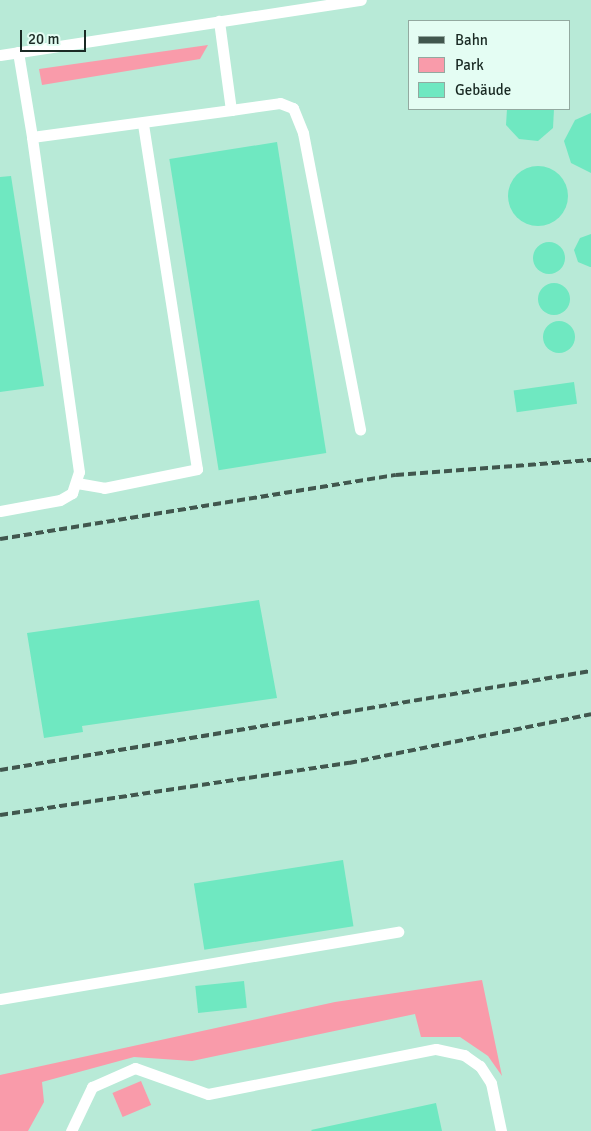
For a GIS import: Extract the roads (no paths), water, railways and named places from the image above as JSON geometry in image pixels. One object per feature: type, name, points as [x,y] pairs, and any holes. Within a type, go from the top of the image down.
[{"type":"lane","points":[[0,55],[361,0]]},
{"type":"lane","points":[[219,21],[231,110]]},
{"type":"lane","points":[[0,511],[60,500],[72,493],[77,483],[79,472],[32,137],[18,52]]},
{"type":"lane","points":[[32,137],[280,103],[293,108],[303,132],[360,430]]},
{"type":"lane","points":[[77,483],[104,488],[198,469],[144,123]]},
{"type":"lane","points":[[0,999],[398,932]]},
{"type":"lane","points":[[71,1131],[92,1086],[135,1068],[208,1094],[436,1049],[464,1055],[480,1066],[491,1084],[500,1131]]},
{"type":"railway","points":[[0,539],[396,475],[591,460]]},
{"type":"railway","points":[[0,770],[591,671]]},
{"type":"railway","points":[[0,815],[349,763],[591,714]]}]
